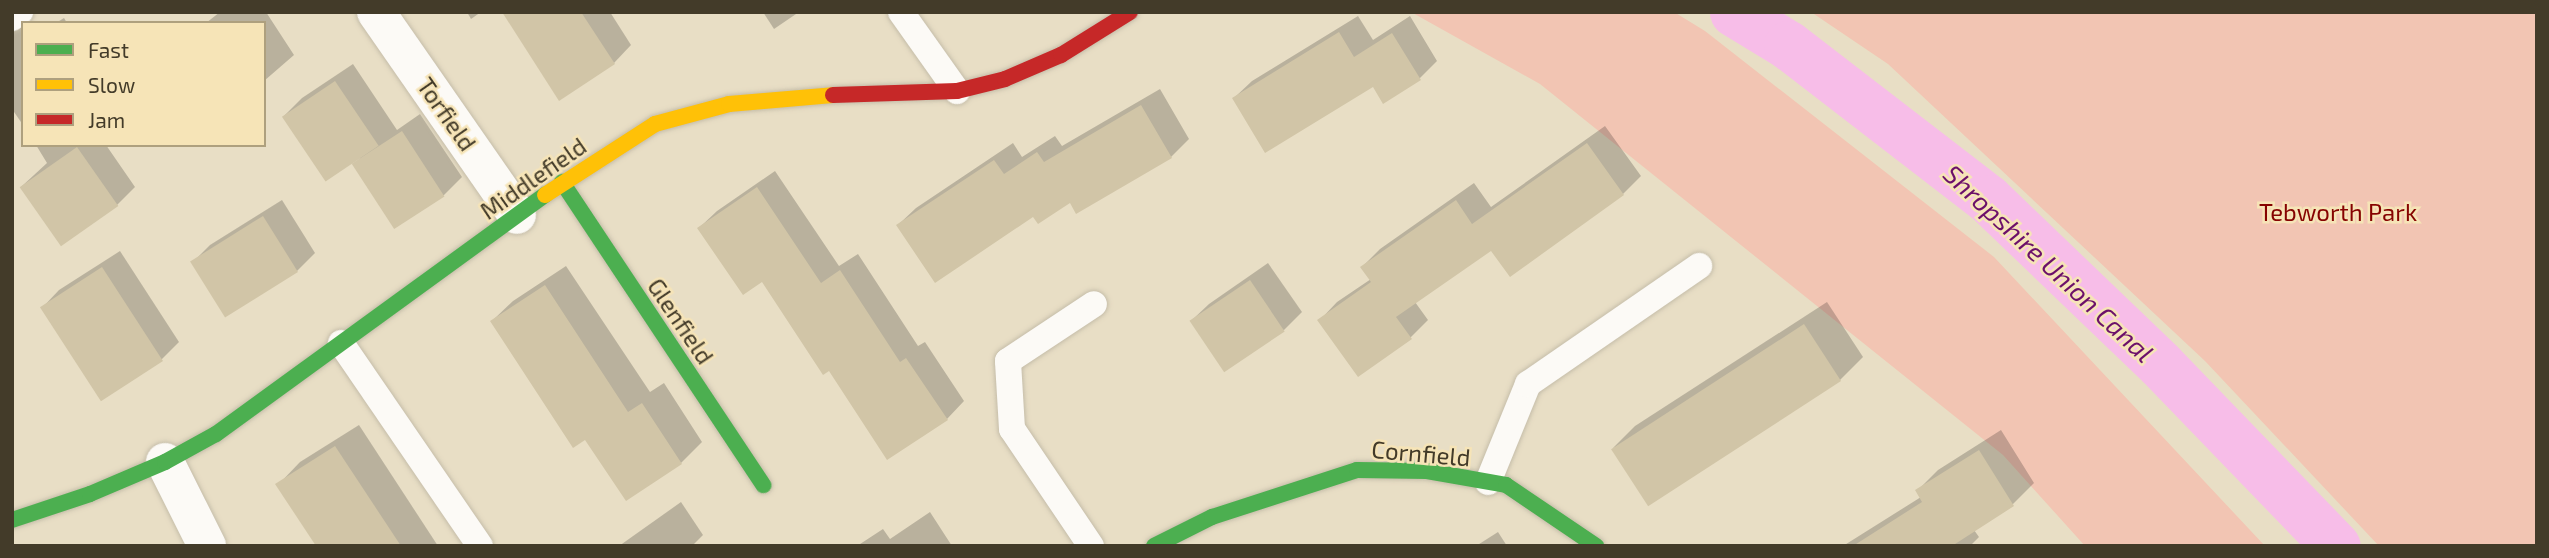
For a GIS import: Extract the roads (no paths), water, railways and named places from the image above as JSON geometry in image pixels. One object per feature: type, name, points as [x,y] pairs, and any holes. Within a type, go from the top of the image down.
[{"type":"street","name":"Torfield","points":[[376,12],[517,215]]},
{"type":"street","name":"Middlefield","points":[[12,520],[90,494],[166,462],[216,433],[562,182],[655,124],[729,104],[794,96],[957,91],[1005,79],[1061,55],[1130,12]]},
{"type":"street","name":"Glenfield","points":[[562,182],[763,485]]},
{"type":"street","points":[[166,462],[207,546]]},
{"type":"street","name":"Cornfield","points":[[1153,546],[1212,517],[1357,470],[1427,471],[1506,485],[1596,546]]},
{"type":"lane","points":[[12,18],[20,12]]},
{"type":"lane","points":[[901,12],[957,91]]},
{"type":"lane","points":[[1488,482],[1528,384],[1699,266]]},
{"type":"lane","points":[[1091,546],[1012,429],[1008,361],[1094,304]]},
{"type":"lane","points":[[341,343],[480,546]]},
{"type":"waterway","name":"Shropshire Union Canal","points":[[1734,12],[1788,45],[1988,199],[2160,364],[2336,546]]},
{"type":"park label","name":"Tebworth Park","points":[[2338,212]]}]
